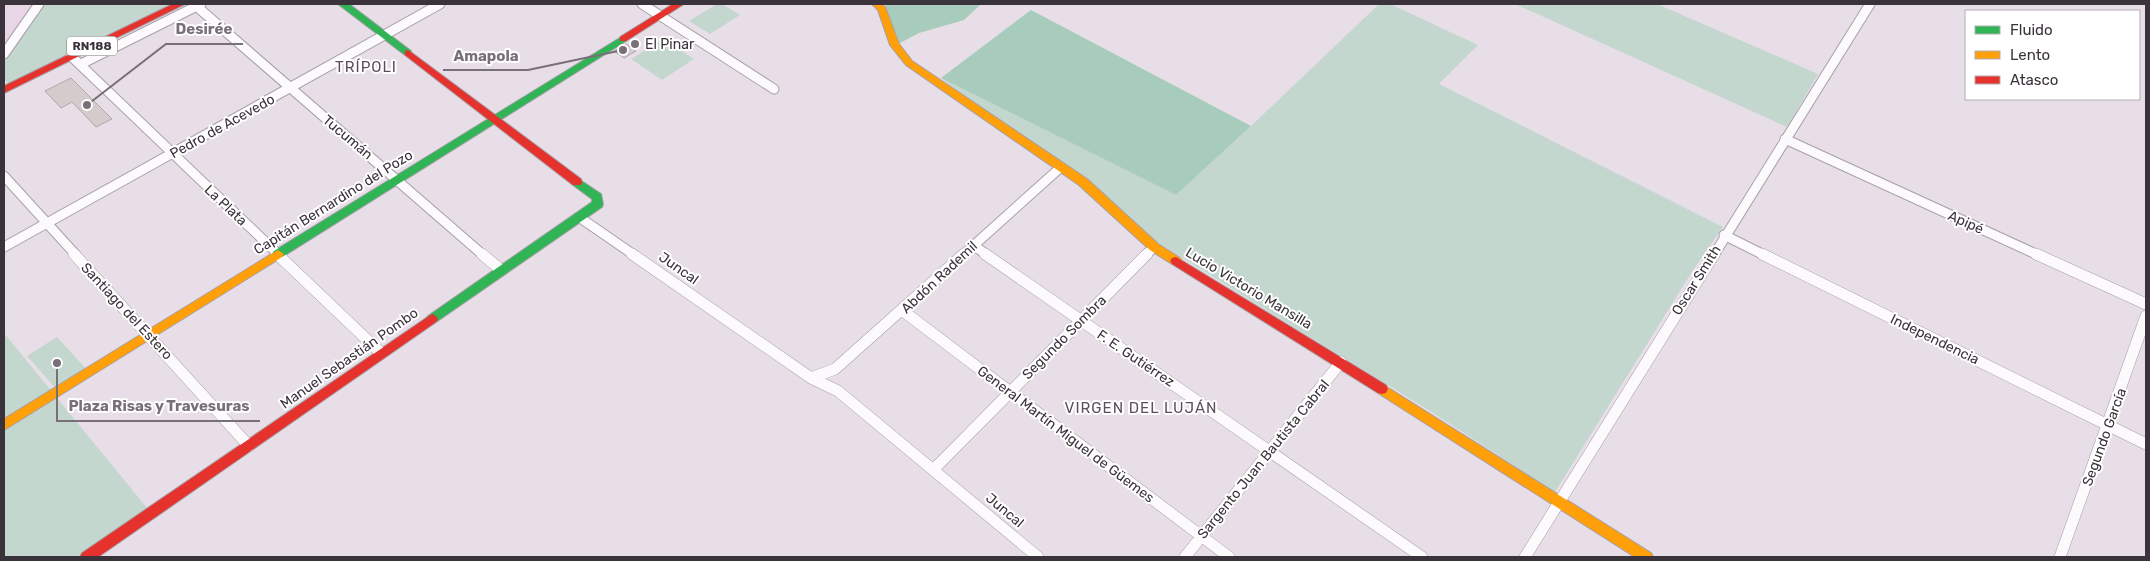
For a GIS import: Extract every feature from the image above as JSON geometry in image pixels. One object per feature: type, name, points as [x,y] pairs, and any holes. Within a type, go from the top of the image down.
[{"type":"street","points":[[4,54],[39,4]]},
{"type":"street","name":"RN188","points":[[4,89],[180,4]]},
{"type":"street","points":[[343,4],[493,120],[597,197],[598,204],[579,216]]},
{"type":"street","name":"Pedro de Acevedo","points":[[4,247],[440,4]]},
{"type":"street","points":[[642,4],[774,89]]},
{"type":"street","name":"Capitán Bernardino del Pozo","points":[[4,425],[679,4]]},
{"type":"street","name":"Lucio Victorio Mansilla","points":[[876,4],[882,9],[895,45],[909,63],[1083,182],[1154,247],[1341,362],[1646,557]]},
{"type":"street","name":"Oscar Smith","points":[[1525,557],[1724,235],[1870,4]]},
{"type":"street","points":[[81,64],[198,5]]},
{"type":"street","name":"Tucumán","points":[[198,5],[290,88],[502,270]]},
{"type":"street","name":"La Plata","points":[[71,56],[381,353]]},
{"type":"street","name":"Apipé","points":[[1785,139],[2146,304]]},
{"type":"street","name":"Abdón Rademil","points":[[811,378],[835,369],[903,311],[973,245],[1061,167]]},
{"type":"street","name":"Santiago del Estero","points":[[4,176],[249,446]]},
{"type":"street","name":"Manuel Sebastián Pombo","points":[[87,557],[579,216]]},
{"type":"street","name":"Juncal","points":[[579,216],[811,378],[838,391],[1038,557]]},
{"type":"street","name":"Independencia","points":[[1724,235],[2146,444]]},
{"type":"street","name":"F. E. Gutiérrez","points":[[973,245],[1422,557]]},
{"type":"street","name":"Segundo Sombra","points":[[933,470],[1154,247]]},
{"type":"street","name":"General Martín Miguel de Güemes","points":[[903,311],[1229,557]]},
{"type":"street","name":"Segundo García","points":[[2060,557],[2109,425],[2146,316]]},
{"type":"street","name":"Sargento Juan Bautista Cabral","points":[[1185,557],[1272,451],[1341,362]]},
{"type":"shaded area","points":[[4,4],[36,4],[4,48]]},
{"type":"green space","points":[[42,4],[174,4],[9,84],[4,79],[4,58]]},
{"type":"green space","points":[[717,4],[722,4],[740,15],[710,34],[689,21]]},
{"type":"green space","points":[[886,4],[981,4],[964,20],[919,33],[900,43],[886,11]]},
{"type":"green space","points":[[1379,4],[1390,4],[1478,45],[1439,84],[1723,227],[1693,270],[1555,492],[1430,411],[1144,234],[941,78],[1176,195]]},
{"type":"green space","points":[[1515,4],[1657,4],[1818,74],[1787,127]]},
{"type":"green space","points":[[1031,10],[1251,126],[1176,195],[941,78]]},
{"type":"green space","points":[[663,39],[694,59],[662,80],[631,59]]},
{"type":"green space","points":[[4,333],[147,508],[76,557],[4,557]]},
{"type":"green space","points":[[57,337],[88,371],[57,390],[27,356]]},
{"type":"building","points":[[626,44],[636,51],[624,58],[614,51]]},
{"type":"building","points":[[71,78],[112,119],[96,127],[72,102],[61,108],[45,91]]},
{"type":"traffic: fast","points":[[343,4],[408,53]]},
{"type":"traffic: fast","points":[[278,254],[623,39]]},
{"type":"traffic: fast","points":[[432,319],[598,204],[597,197],[577,182]]},
{"type":"traffic: slow","points":[[876,4],[882,9],[895,45],[909,63],[1083,182],[1154,247],[1176,261]]},
{"type":"traffic: slow","points":[[4,425],[278,254]]},
{"type":"traffic: slow","points":[[1382,389],[1646,557]]},
{"type":"traffic: jam","points":[[4,90],[180,4]]},
{"type":"traffic: jam","points":[[623,39],[679,4]]},
{"type":"traffic: jam","points":[[408,53],[577,182]]},
{"type":"traffic: jam","points":[[1176,261],[1382,389]]},
{"type":"traffic: jam","points":[[87,557],[432,319]]},
{"type":"place","name":"El Pinar","points":[[635,44]]},
{"type":"place","name":"Amapola","points":[[623,50]]},
{"type":"place","name":"Desirée","points":[[87,105]]},
{"type":"place","name":"Plaza Risas y Travesuras","points":[[57,363]]},
{"type":"district","name":"TRÍPOLI","points":[[366,67]]},
{"type":"district","name":"VIRGEN DEL LUJÁN","points":[[1141,408]]}]
